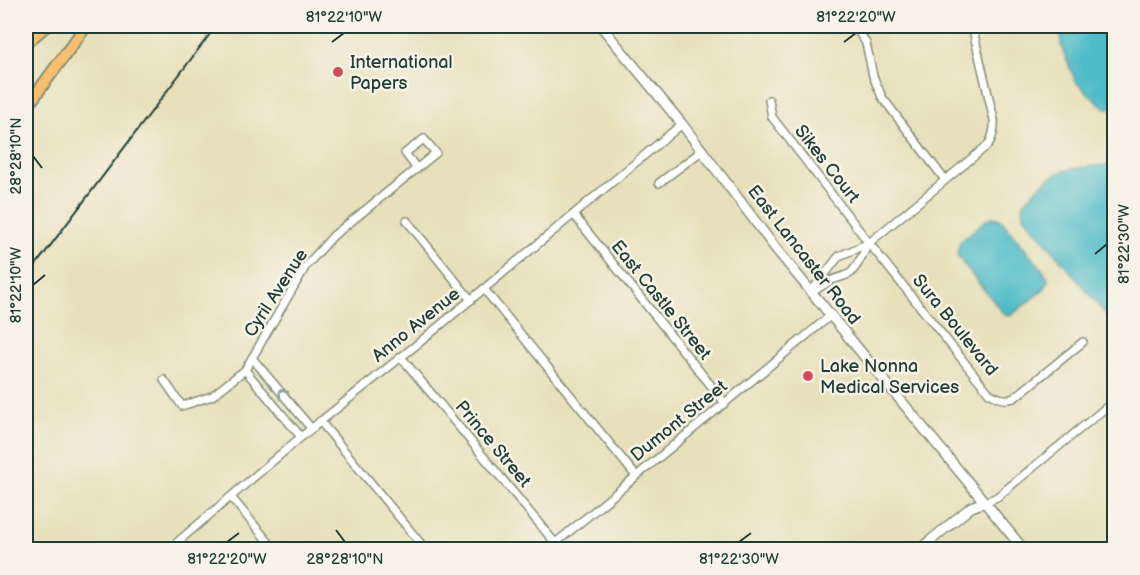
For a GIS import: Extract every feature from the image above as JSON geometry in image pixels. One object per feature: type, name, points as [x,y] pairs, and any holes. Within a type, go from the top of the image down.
[{"type":"main road","points":[[26,43],[46,26]]},
{"type":"main road","points":[[26,107],[86,26]]},
{"type":"street","name":"East Lancaster Road","points":[[601,26],[703,150],[753,220],[830,316],[1024,549]]},
{"type":"street","points":[[811,292],[836,259],[869,243],[988,146],[995,128],[994,120],[972,26]]},
{"type":"street","points":[[858,31],[866,43],[873,76],[882,97],[945,180]]},
{"type":"street","name":"Sikes Court","points":[[769,100],[772,117],[869,243]]},
{"type":"street","name":"Anno Avenue","points":[[168,549],[311,428],[471,300],[682,124]]},
{"type":"street","name":"Cyril Avenue","points":[[165,380],[182,406],[212,396],[245,370],[306,266],[333,236],[417,169],[436,153],[424,139],[405,153],[417,169]]},
{"type":"street","points":[[659,183],[703,150]]},
{"type":"street","name":"East Castle Street","points":[[574,215],[725,403]]},
{"type":"street","points":[[407,221],[471,300]]},
{"type":"street","points":[[811,292],[832,280],[848,275],[857,265],[869,243]]},
{"type":"street","name":"Sura Boulevard","points":[[869,243],[989,393],[996,398],[1003,400],[1014,398],[1083,342]]},
{"type":"street","points":[[847,252],[857,265]]},
{"type":"street","points":[[484,289],[636,476]]},
{"type":"street","name":"Dumont Street","points":[[547,549],[830,316]]},
{"type":"street","name":"Prince Street","points":[[401,357],[561,549]]},
{"type":"street","points":[[252,358],[311,428]]},
{"type":"street","points":[[245,370],[301,437]]},
{"type":"street","points":[[920,549],[971,507],[997,497],[1114,401]]},
{"type":"street","points":[[290,425],[300,415]]},
{"type":"street","points":[[320,421],[426,549]]},
{"type":"street","points":[[231,497],[275,549]]},
{"type":"water","points":[[1060,26],[1114,26],[1114,109],[1104,107],[1076,82],[1061,46]]},
{"type":"water","points":[[1114,164],[1114,324],[1024,216],[1023,205],[1042,184],[1054,175],[1067,170]]},
{"type":"water","points":[[993,217],[1000,219],[1042,269],[1049,281],[1044,289],[1012,315],[1004,314],[957,254],[960,242],[986,220]]},
{"type":"railway","points":[[26,278],[216,26]]},
{"type":"place","name":"International Papers","points":[[338,72]]},
{"type":"place","name":"Lake Nonna Medical Services","points":[[808,376]]}]
